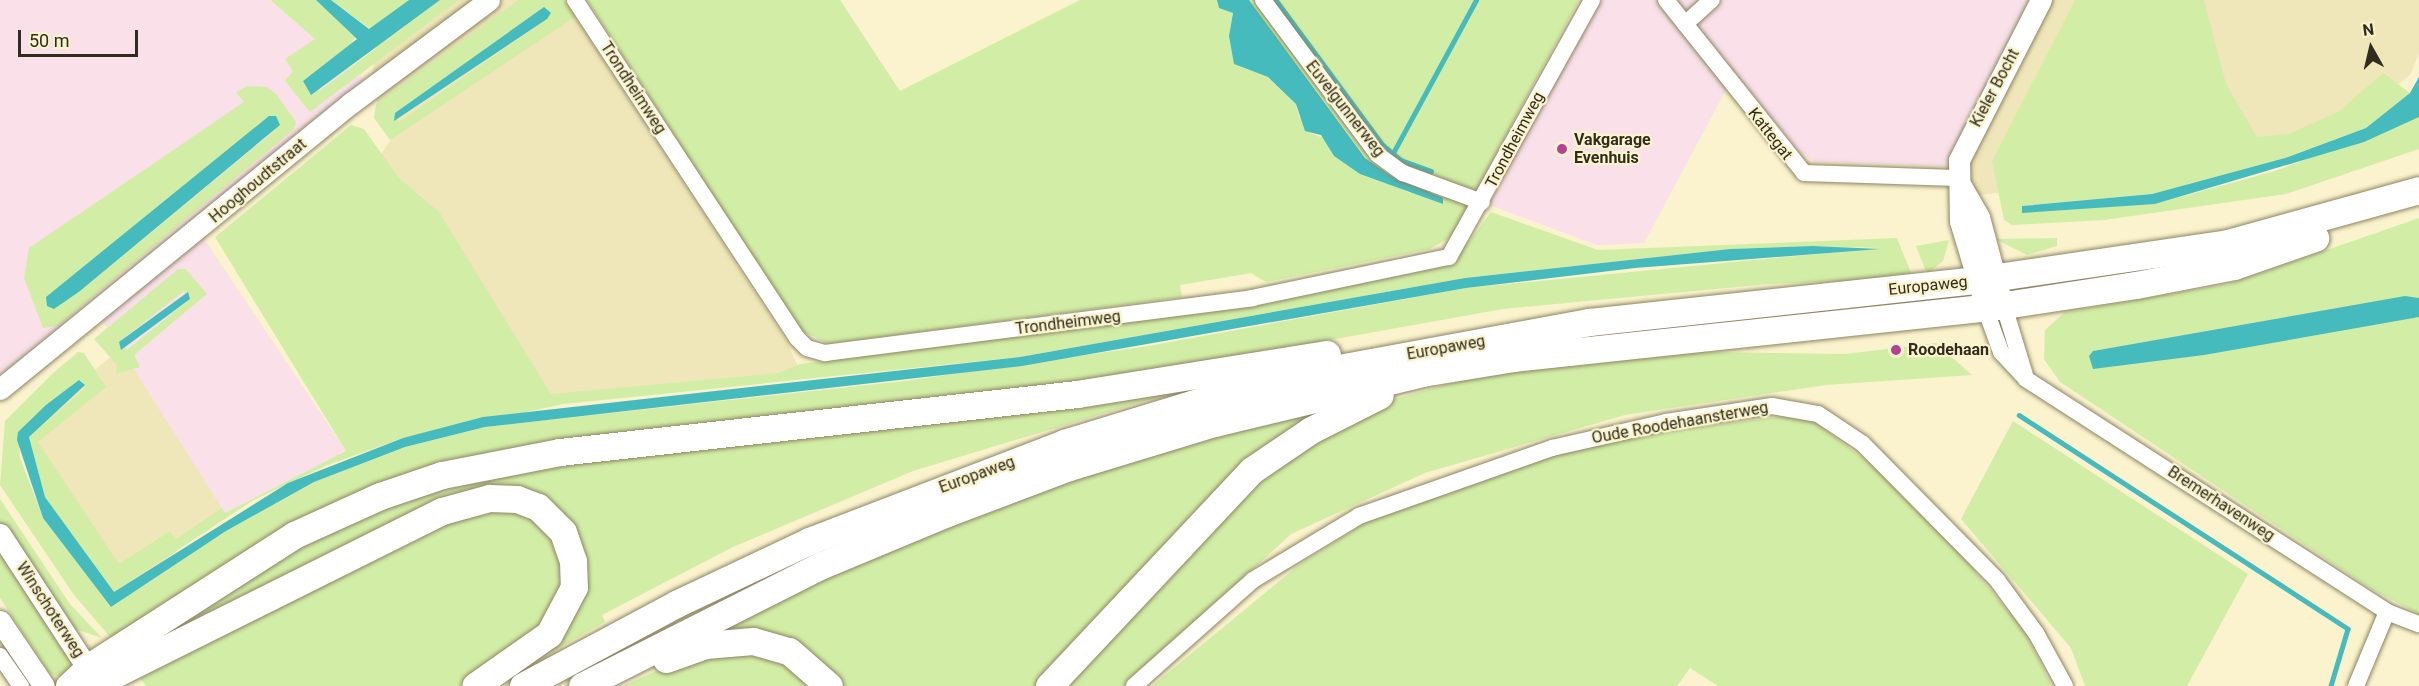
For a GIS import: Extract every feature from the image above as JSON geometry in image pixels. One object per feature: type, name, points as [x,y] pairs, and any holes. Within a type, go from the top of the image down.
[{"type":"highway","name":"Europaweg","points":[[523,686],[676,604],[943,487],[1205,400],[1468,343],[1684,310],[1986,279],[2229,243],[2419,193]]},
{"type":"highway","name":"Europaweg","points":[[582,686],[822,565],[1069,467],[1214,423],[1422,373],[1587,348],[1995,307],[2210,272],[2419,193]]},
{"type":"highway","points":[[88,682],[294,536],[380,496],[442,475],[560,452],[1077,394],[1366,347],[1468,343]]},
{"type":"highway","points":[[1049,686],[1252,470],[1311,429],[1422,373]]},
{"type":"highway","points":[[88,682],[442,512],[489,498],[517,499],[538,507],[563,532],[573,561],[574,587],[549,634],[475,686]]},
{"type":"highway","points":[[601,686],[705,645],[753,641],[789,651],[829,686]]},
{"type":"street","name":"Hooghoudtstraat","points":[[0,400],[32,368],[351,103],[489,0]]},
{"type":"street","name":"Trondheimweg","points":[[575,0],[797,338],[807,348],[825,353],[1252,298],[1449,257],[1482,202],[1592,0]]},
{"type":"street","name":"Euvelgunnerweg","points":[[1263,0],[1378,155],[1403,173],[1482,202]]},
{"type":"street","name":"Kattegat","points":[[1666,0],[1804,173],[1957,178]]},
{"type":"street","points":[[1685,24],[1712,0]]},
{"type":"street","name":"Kieler Bocht","points":[[1995,307],[1986,279],[1960,221],[1957,178],[1962,151],[2041,0]]},
{"type":"street","name":"Bremerhavenweg","points":[[1995,307],[2001,352],[2026,379],[2387,612],[2419,624]]},
{"type":"street","name":"Hooghoudtstraat","points":[[0,389],[32,368]]},
{"type":"street","name":"Oude Roodehaansterweg","points":[[1134,686],[1253,580],[1302,546],[1370,511],[1504,462],[1603,434],[1780,406],[1803,409],[1840,427],[1947,525],[2018,607],[2065,686]]},
{"type":"street","name":"Winschoterweg","points":[[0,534],[88,682]]},
{"type":"street","points":[[2356,686],[2387,612]]},
{"type":"street","points":[[0,621],[44,686]]},
{"type":"street","points":[[0,656],[21,686]]},
{"type":"shaded area","points":[[0,0],[269,0],[371,86],[198,230],[346,451],[225,513],[98,313],[0,393]]},
{"type":"shaded area","points":[[433,0],[564,0],[786,341],[803,377],[535,402],[377,160],[392,138],[371,86],[376,43]]},
{"type":"shaded area","points":[[1588,0],[2039,0],[1963,167],[1815,162],[1798,151],[1735,73],[1644,243],[1597,245],[1479,201]]},
{"type":"shaded area","points":[[2037,0],[2419,0],[2419,53],[2410,75],[2355,118],[2164,175],[1959,197],[1963,167]]},
{"type":"shaded area","points":[[124,345],[225,513],[112,602],[28,428]]},
{"type":"green space","points":[[270,0],[316,0],[356,36],[318,92],[440,0],[459,0],[310,112],[285,81],[293,71],[285,59],[315,39]]},
{"type":"green space","points":[[331,0],[409,0],[370,29]]},
{"type":"green space","points":[[518,0],[564,0],[575,17],[390,140],[374,118],[376,104]],"holes":[[[544,7],[547,19],[399,122],[395,113]]]},
{"type":"green space","points":[[587,0],[840,0],[900,91],[1080,0],[1217,0],[1233,12],[1230,30],[1239,66],[1268,77],[1296,104],[1299,116],[1312,134],[1324,138],[1334,156],[1412,194],[1365,157],[1249,0],[1255,0],[1369,154],[1467,206],[1452,236],[1430,249],[1266,282],[1251,273],[1180,285],[1182,297],[829,344],[800,330]]},
{"type":"green space","points":[[1272,0],[1579,0],[1476,191],[1398,164],[1378,145]]},
{"type":"green space","points":[[2075,0],[2204,0],[2226,84],[2257,137],[2289,134],[2338,112],[2383,73],[2410,93],[2366,128],[2285,158],[2152,194],[2022,206],[2155,204],[2275,171],[2419,117],[2419,149],[2286,194],[2104,220],[2012,225],[2004,220],[1992,161]]},
{"type":"green space","points":[[247,86],[267,87],[277,95],[296,122],[294,129],[58,326],[43,328],[24,278],[29,248],[244,102],[236,92]],"holes":[[[278,128],[80,291],[46,297],[153,212]]]},
{"type":"green space","points":[[351,125],[364,129],[399,178],[439,212],[551,394],[779,373],[800,364],[1200,313],[1457,258],[1491,212],[1598,250],[1897,238],[1913,278],[1769,284],[1503,309],[1080,385],[458,464],[111,638],[74,595],[0,485],[5,421],[53,373],[78,352],[84,353],[106,387],[38,442],[119,564],[170,531],[176,539],[222,508],[225,513],[346,451],[215,237]],"holes":[[[1813,246],[1879,248],[1466,288],[1148,346],[904,381],[485,427],[405,447],[314,482],[226,531],[111,607],[43,518],[20,458],[18,432],[81,380],[85,388],[29,437],[45,497],[114,592],[252,501],[325,466],[403,438],[564,404],[1020,357],[1465,278],[1730,249]]]},
{"type":"green space","points":[[2419,218],[2419,298],[2093,351],[2089,356],[2419,317],[2419,614],[2373,590],[2060,382],[2044,359],[2045,330],[2065,312],[2229,284]]},
{"type":"green space","points":[[2057,238],[2057,246],[2027,255],[1995,239]]},
{"type":"green space","points":[[1949,240],[1943,261],[1927,274],[1916,246]]},
{"type":"green space","points":[[178,269],[186,269],[207,294],[134,355],[140,367],[116,374],[117,365],[94,339]],"holes":[[[184,291],[190,299],[127,350],[119,342]]]},
{"type":"green space","points":[[1936,343],[1972,375],[1826,385],[1625,415],[1425,473],[1291,534],[1127,686],[1057,686],[1250,481],[1388,401],[1459,381],[1535,369],[1697,352],[1845,354]]},
{"type":"green space","points":[[1195,386],[913,471],[733,547],[602,615],[605,622],[496,683],[571,621],[584,587],[520,491],[128,662],[213,591],[324,526],[461,477]]},
{"type":"green space","points":[[1371,392],[1316,419],[1040,686],[843,686],[832,672],[722,634],[724,628],[878,553],[1064,479]]},
{"type":"green space","points":[[1793,415],[1812,420],[1872,465],[1933,520],[2025,632],[2052,686],[1718,686],[1690,668],[1677,686],[1152,686],[1300,564],[1375,517],[1438,491],[1611,438]]},
{"type":"green space","points":[[2013,421],[2248,574],[2187,686],[2085,686],[2071,648],[1961,519]]},
{"type":"green space","points":[[0,499],[70,604],[102,638],[69,627],[0,525]]},
{"type":"green space","points":[[477,508],[532,513],[566,556],[560,608],[467,686],[146,686],[140,678]]},
{"type":"green space","points":[[0,546],[78,664],[59,677],[49,672],[0,598]]},
{"type":"green space","points":[[745,650],[788,660],[821,686],[622,686],[698,653]]},
{"type":"water","points":[[316,0],[331,0],[369,29],[409,0],[440,0],[311,95],[303,81],[357,39]]},
{"type":"water","points":[[1217,0],[1249,0],[1365,158],[1391,176],[1443,198],[1443,204],[1360,174],[1334,156],[1321,135],[1305,131],[1296,104],[1268,77],[1234,64],[1229,36],[1233,13],[1219,8]]},
{"type":"water","points":[[544,7],[551,13],[547,19],[394,121],[395,113]]},
{"type":"water","points":[[2419,77],[2419,117],[2364,142],[2155,204],[2022,213],[2022,206],[2152,194],[2285,158],[2366,128],[2410,93]]},
{"type":"water","points":[[269,116],[276,116],[280,125],[80,291],[54,309],[47,306],[46,297]]},
{"type":"water","points":[[1813,246],[1880,249],[1635,268],[1466,288],[1022,366],[485,427],[405,447],[314,482],[226,531],[111,607],[43,518],[17,440],[18,432],[46,405],[79,380],[85,385],[29,437],[45,497],[114,592],[288,483],[403,438],[483,417],[1020,357],[1465,278],[1730,249]]},
{"type":"water","points":[[188,292],[190,299],[121,350],[119,342]]},
{"type":"water","points":[[2405,296],[2419,298],[2419,317],[2204,355],[2093,369],[2089,356],[2093,351]]},
{"type":"waterway","points":[[1276,0],[1383,145],[1401,160],[1431,171]]},
{"type":"waterway","points":[[1393,153],[1476,0]]},
{"type":"waterway","points":[[2019,415],[2348,629],[2331,686]]},
{"type":"place","name":"Vakgarage Evenhuis","points":[[1562,149]]},
{"type":"place","name":"Roodehaan","points":[[1896,350]]}]
